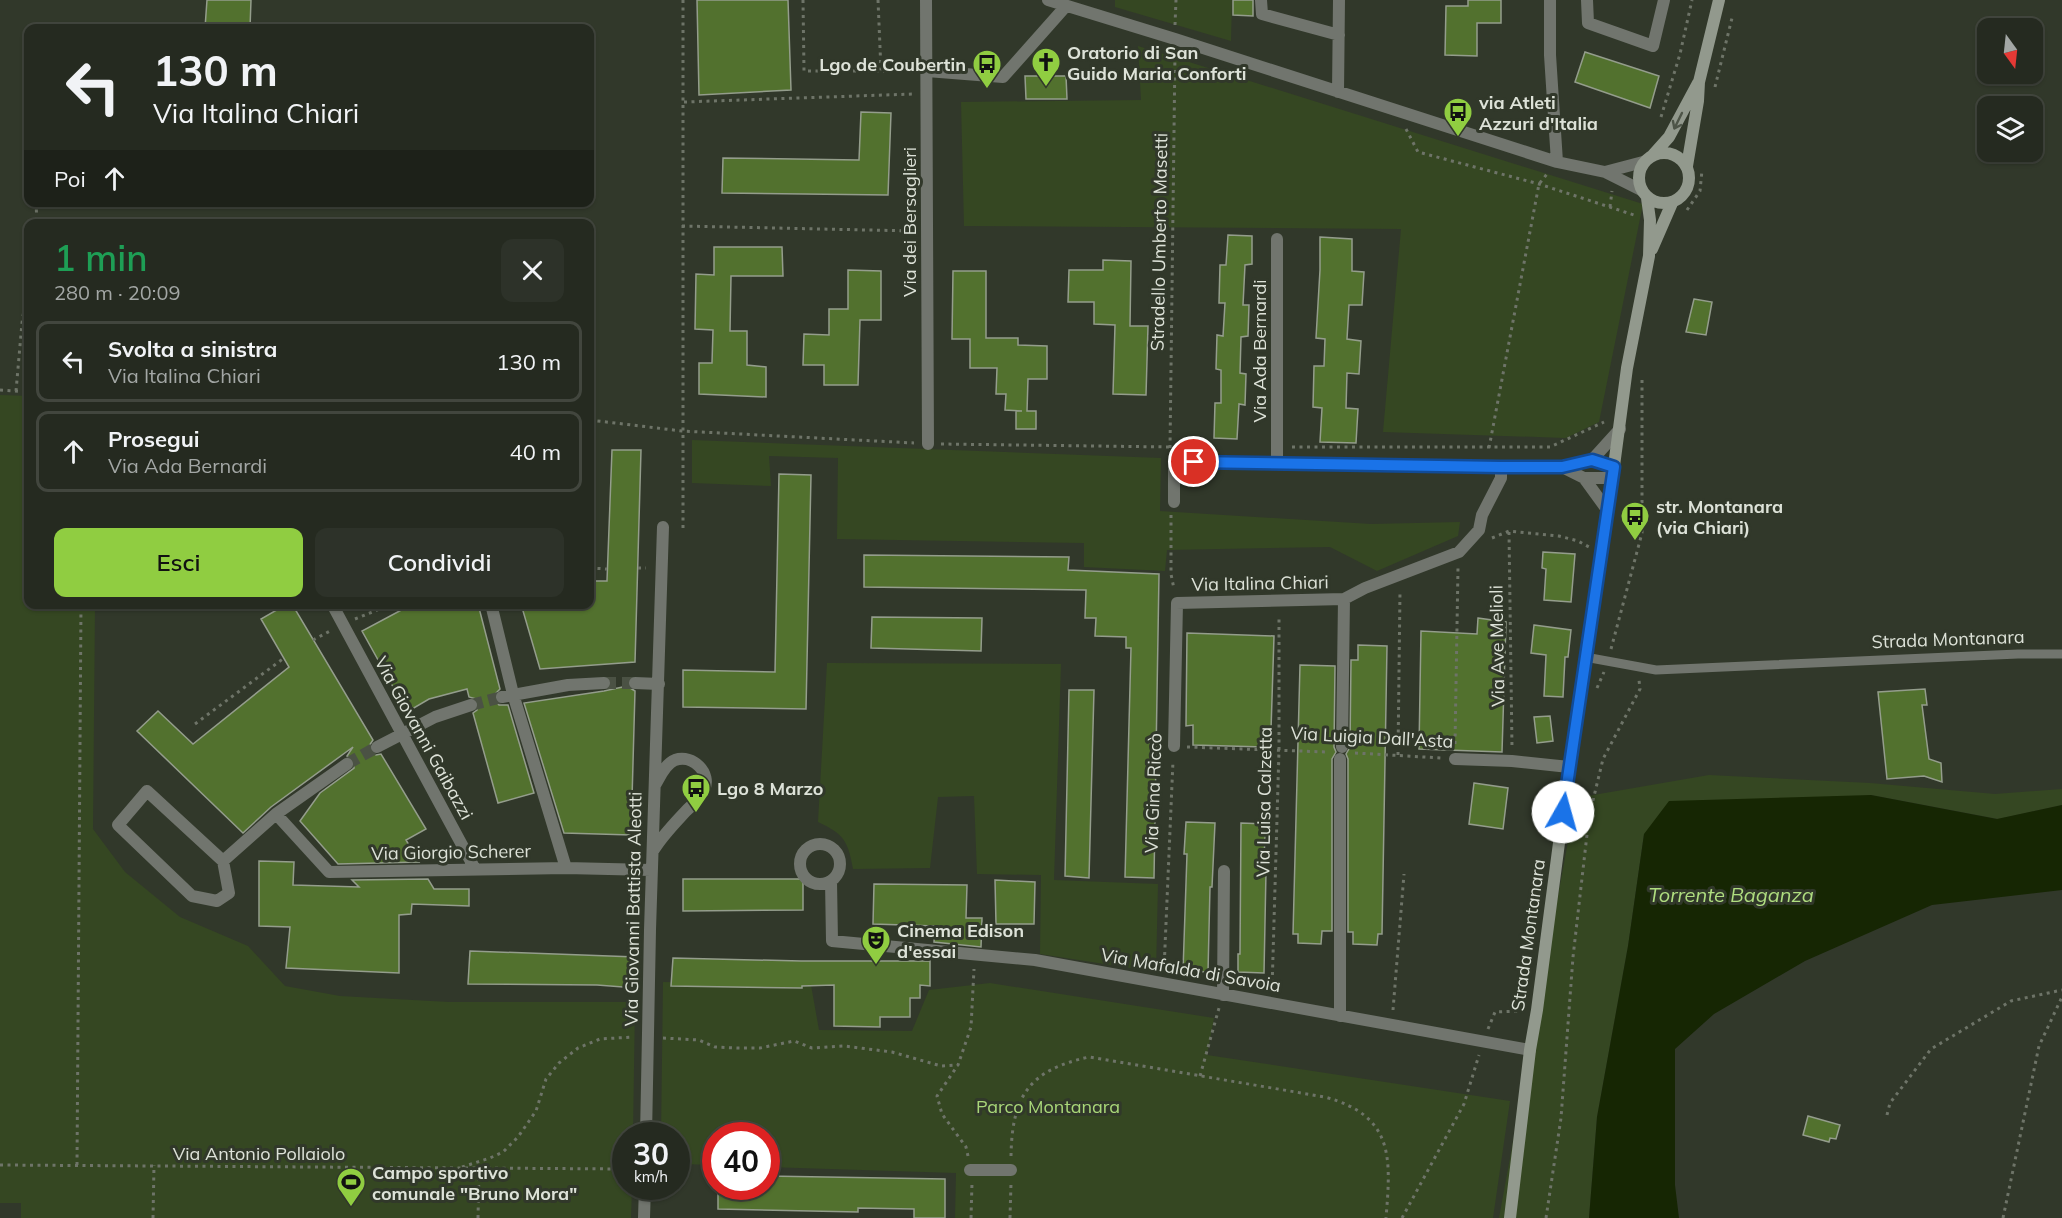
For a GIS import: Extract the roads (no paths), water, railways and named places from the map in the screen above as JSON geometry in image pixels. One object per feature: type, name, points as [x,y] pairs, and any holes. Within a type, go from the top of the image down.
[{"type":"street","name":"Via dei Bersaglieri","points":[[926,0],[928,444]]},
{"type":"street","points":[[1048,0],[1557,162],[1609,174],[1659,203],[1672,203],[1684,194],[1689,183],[1687,165],[1699,82],[1719,0]]},
{"type":"street","points":[[1261,0],[1262,14],[1339,35]]},
{"type":"street","points":[[1338,92],[1339,0]]},
{"type":"street","points":[[1550,0],[1550,55],[1557,162]]},
{"type":"street","points":[[1587,0],[1588,23],[1653,46],[1664,0]]},
{"type":"street","points":[[927,71],[1003,77],[1066,6]]},
{"type":"street","points":[[1644,194],[1639,173],[1647,159],[1669,137],[1699,82]]},
{"type":"street","points":[[1609,174],[1665,153],[1675,155],[1687,165]]},
{"type":"street","name":"Strada Montanara","points":[[1510,1218],[1530,1050],[1585,657],[1620,429],[1627,368],[1649,256],[1650,220],[1644,194]]},
{"type":"street","name":"Strada Montanara","points":[[1649,256],[1672,203]]},
{"type":"street","name":"Via Ada Bernardi","points":[[1277,239],[1277,464]]},
{"type":"street","points":[[1173,508],[1174,462],[1562,467],[1592,460],[1620,429]]},
{"type":"street","points":[[1592,460],[1613,472]]},
{"type":"street","name":"Via Italina Chiari","points":[[1176,603],[1344,599],[1365,588],[1459,552],[1479,530],[1482,515],[1501,478],[1501,467]]},
{"type":"street","points":[[1562,467],[1584,478],[1608,511]]},
{"type":"street","points":[[1584,478],[1613,472]]},
{"type":"street","name":"Via Giovanni Battista Aleotti","points":[[646,1122],[651,870],[663,527]]},
{"type":"street","name":"Via Italina Chiari","points":[[1340,1016],[1340,753],[1344,599]]},
{"type":"street","name":"Via Gina Riccò","points":[[1174,746],[1176,603]]},
{"type":"street","name":"Via Giovanni Gaibazzi","points":[[334,609],[475,869]]},
{"type":"street","points":[[492,609],[508,695],[566,868]]},
{"type":"street","points":[[508,695],[568,685],[604,683]]},
{"type":"street","points":[[635,683],[659,684]]},
{"type":"street","points":[[377,747],[435,717],[471,705]]},
{"type":"street","points":[[652,853],[662,837],[699,797],[705,788],[706,780],[699,764],[688,759],[675,760],[665,768],[654,786]]},
{"type":"street","name":"Via Luigia Dall'Asta","points":[[1455,759],[1512,761],[1569,768]]},
{"type":"street","points":[[223,861],[276,814],[347,764]]},
{"type":"street","points":[[147,791],[223,861],[229,893],[217,901],[192,896],[118,825],[147,791]]},
{"type":"street","name":"Via Giorgio Scherer","points":[[276,814],[329,872],[566,868],[651,870]]},
{"type":"street","points":[[1223,995],[1224,871]]},
{"type":"street","name":"Via Mafalda di Savoia","points":[[831,881],[832,941],[1035,960],[1530,1050]]},
{"type":"street","points":[[970,1170],[1011,1170]]},
{"type":"street","points":[[644,1218],[645,1200]]},
{"type":"lane","name":"Strada Montanara","points":[[1585,657],[1656,670],[2062,654]]},
{"type":"water","name":"Torrente Baganza","points":[[1871,795],[1997,819],[2062,805],[2062,890],[1932,905],[1805,961],[1714,1014],[1675,1049],[1675,1185],[1679,1218],[1589,1218],[1597,1117],[1628,946],[1644,834],[1669,801]]},
{"type":"tunnel","points":[[604,683],[635,683]]},
{"type":"tunnel","points":[[471,705],[502,697]]},
{"type":"tunnel","points":[[347,764],[377,747]]},
{"type":"place","name":"Oratorio di San Guido Maria Conforti","points":[[1046,88]]},
{"type":"place","name":"Lgo de Coubertin","points":[[987,90]]},
{"type":"place","name":"via Atleti Azzuri d'Italia","points":[[1458,138]]},
{"type":"place","name":"str. Montanara (via Chiari)","points":[[1635,542]]},
{"type":"place","name":"Lgo 8 Marzo","points":[[696,814]]},
{"type":"place","name":"Cinema Edison d'essai","points":[[876,966]]},
{"type":"place","name":"Campo sportivo comunale \"Bruno Mora\"","points":[[351,1208]]},
{"type":"park label","name":"Parco Montanara","points":[[1048,1106]]}]
